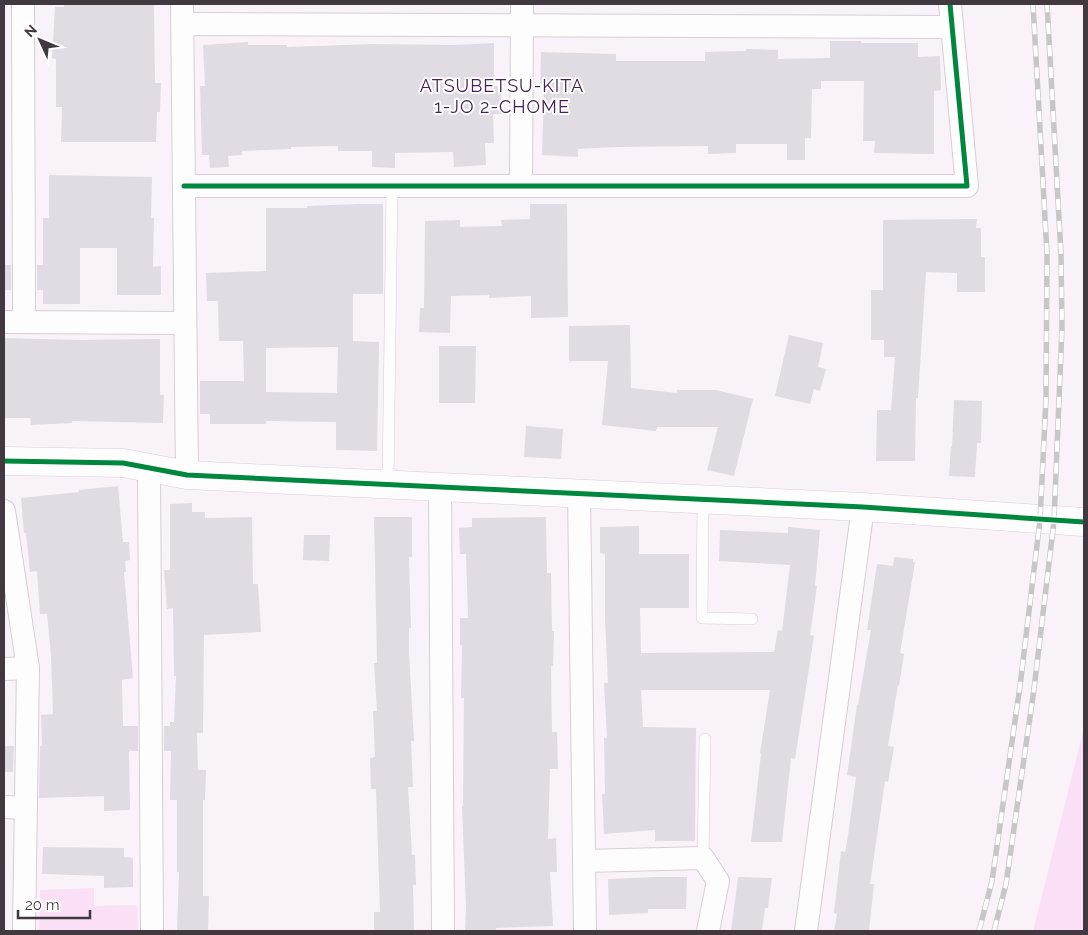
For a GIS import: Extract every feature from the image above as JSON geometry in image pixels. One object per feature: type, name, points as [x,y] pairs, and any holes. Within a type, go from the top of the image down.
[{"type":"street","points":[[23,4],[14,322],[185,323]]},
{"type":"street","points":[[184,186],[967,186],[950,4]]},
{"type":"street","points":[[187,475],[182,14],[522,15],[952,27]]},
{"type":"street","points":[[521,186],[522,15]]},
{"type":"street","points":[[4,461],[123,463],[187,475],[863,507],[1084,522]]},
{"type":"street","points":[[149,468],[152,931]]},
{"type":"street","points":[[440,487],[443,931]]},
{"type":"street","points":[[579,494],[585,931]]},
{"type":"street","points":[[806,931],[863,507]]},
{"type":"street","points":[[4,512],[28,668],[24,931]]},
{"type":"street","points":[[4,669],[28,668]]},
{"type":"street","points":[[4,807],[26,808]]},
{"type":"street","points":[[584,861],[703,858],[718,881],[708,931]]},
{"type":"lane","points":[[388,485],[392,186]]},
{"type":"lane","points":[[703,500],[702,618],[752,619]]},
{"type":"lane","points":[[703,858],[705,739]]},
{"type":"shaded area","points":[[1084,728],[1084,931],[1033,931]]},
{"type":"shaded area","points":[[94,888],[94,906],[137,905],[138,931],[39,931],[40,890]]},
{"type":"building","points":[[64,4],[154,4],[155,83],[161,83],[160,112],[157,112],[156,142],[61,142],[62,107],[56,107],[56,59],[52,58],[55,7],[64,7]]},
{"type":"building","points":[[830,41],[918,43],[918,57],[940,56],[941,90],[934,91],[934,154],[874,153],[875,141],[863,141],[864,81],[821,81],[821,89],[812,89],[811,138],[805,138],[805,160],[787,160],[787,144],[736,144],[736,153],[708,154],[708,146],[578,149],[578,157],[542,155],[544,86],[540,86],[541,52],[616,54],[616,61],[705,61],[705,52],[746,51],[746,49],[778,50],[778,59],[830,58]]},
{"type":"building","points":[[248,42],[248,45],[287,45],[287,47],[494,43],[494,86],[501,86],[501,114],[493,114],[494,143],[485,143],[486,165],[454,167],[453,152],[395,153],[395,168],[372,167],[372,151],[338,151],[338,146],[242,151],[242,155],[228,156],[229,167],[210,168],[209,155],[202,155],[200,86],[205,86],[203,45]]},
{"type":"building","points":[[49,175],[152,177],[151,218],[154,218],[153,267],[161,266],[161,295],[117,295],[117,248],[80,248],[80,304],[43,304],[43,290],[37,290],[37,265],[43,265],[43,218],[49,218]]},
{"type":"building","points":[[383,204],[383,294],[353,294],[353,341],[379,342],[377,451],[336,450],[336,422],[266,421],[266,424],[210,424],[210,414],[200,414],[200,381],[244,381],[243,341],[219,341],[218,301],[207,301],[206,273],[266,271],[266,208],[307,208],[307,206]],"holes":[[[338,347],[337,393],[266,392],[266,348]]]},
{"type":"building","points":[[530,204],[567,204],[568,317],[531,318],[531,296],[489,298],[489,295],[451,296],[450,333],[419,332],[420,308],[424,308],[425,221],[460,220],[460,227],[502,226],[501,220],[530,219]]},
{"type":"building","points":[[977,219],[976,228],[981,228],[981,257],[985,257],[985,292],[957,292],[957,273],[926,272],[918,398],[916,398],[915,461],[876,461],[877,410],[891,410],[895,357],[884,357],[884,340],[871,340],[871,290],[883,290],[883,220]]},
{"type":"building","points":[[4,265],[11,265],[11,290],[4,290]]},
{"type":"building","points":[[630,325],[631,388],[677,393],[677,390],[716,390],[753,399],[734,476],[707,470],[718,427],[657,427],[656,431],[602,425],[608,361],[569,361],[569,326]]},
{"type":"building","points":[[789,335],[823,343],[818,367],[826,369],[820,391],[814,389],[810,404],[775,396]]},
{"type":"building","points":[[4,338],[79,340],[160,339],[160,395],[164,395],[163,423],[72,421],[72,423],[31,425],[30,418],[4,418]]},
{"type":"building","points":[[439,346],[476,346],[475,403],[439,403]]},
{"type":"building","points":[[954,400],[982,401],[981,443],[977,443],[975,477],[949,476]]},
{"type":"building","points":[[526,426],[563,429],[561,459],[524,457]]},
{"type":"building","points":[[118,486],[123,542],[129,542],[130,560],[125,561],[126,572],[124,572],[133,678],[122,680],[123,726],[138,726],[138,751],[129,751],[130,810],[104,811],[104,796],[39,798],[40,746],[42,746],[41,715],[53,714],[51,655],[47,614],[40,614],[37,571],[30,572],[21,498]]},
{"type":"building","points":[[192,503],[192,512],[205,512],[205,518],[252,517],[253,584],[258,584],[261,632],[204,635],[203,733],[197,733],[198,770],[206,770],[205,800],[203,800],[203,896],[209,896],[208,931],[177,931],[179,872],[177,872],[177,800],[170,800],[171,751],[164,751],[164,726],[170,726],[170,722],[174,722],[176,676],[174,676],[173,608],[167,609],[164,570],[170,570],[170,504]]},
{"type":"building","points":[[374,517],[412,517],[412,557],[409,557],[411,628],[409,628],[409,653],[414,741],[411,741],[413,787],[408,787],[412,855],[415,855],[416,885],[413,885],[414,931],[374,931],[374,912],[380,912],[376,789],[371,789],[370,758],[375,757],[373,711],[377,711],[374,663],[377,663]]},
{"type":"building","points":[[546,517],[547,573],[551,573],[552,631],[554,631],[553,666],[551,666],[552,732],[557,732],[558,769],[550,769],[548,839],[556,838],[557,872],[550,872],[553,926],[496,928],[496,931],[465,931],[466,907],[462,806],[464,698],[461,698],[462,645],[460,645],[460,618],[468,618],[466,554],[460,554],[459,528],[472,527],[472,518]]},
{"type":"building","points":[[639,526],[639,554],[689,554],[689,608],[640,608],[641,653],[774,652],[778,630],[782,631],[790,565],[719,561],[720,530],[788,533],[788,527],[820,530],[815,586],[817,586],[810,635],[814,636],[795,759],[791,758],[782,842],[751,842],[760,753],[770,690],[641,690],[643,727],[696,728],[695,841],[655,841],[655,830],[604,834],[602,794],[605,794],[604,738],[607,738],[604,683],[608,683],[605,619],[605,554],[600,553],[600,527]]},
{"type":"building","points":[[304,535],[330,535],[329,561],[303,560]]},
{"type":"building","points":[[894,557],[913,559],[913,562],[915,562],[900,653],[904,654],[888,746],[894,747],[888,782],[885,781],[870,884],[874,884],[869,931],[834,931],[837,914],[834,913],[841,851],[845,852],[847,843],[856,777],[847,775],[857,705],[871,630],[867,630],[877,564],[893,566]]},
{"type":"building","points":[[4,746],[14,746],[13,772],[4,772]]},
{"type":"building","points":[[43,847],[124,848],[124,857],[133,858],[133,887],[104,888],[104,876],[42,874]]},
{"type":"building","points":[[687,877],[686,909],[648,909],[648,913],[609,915],[608,879]]},
{"type":"building","points":[[738,877],[772,878],[768,908],[765,908],[762,931],[731,931]]},
{"type":"railway","points":[[979,931],[992,881],[1020,686],[1040,520],[1046,399],[1047,254],[1033,4]]},
{"type":"railway","points":[[994,931],[1006,884],[1034,689],[1054,521],[1062,327],[1061,254],[1047,4]]},
{"type":"cycle path","points":[[184,186],[967,186],[950,4]]},
{"type":"cycle path","points":[[4,461],[123,463],[187,475],[863,507],[1084,522]]},
{"type":"district","name":"ATSUBETSU-KITA 1-JO 2-CHOME","points":[[502,96]]}]
